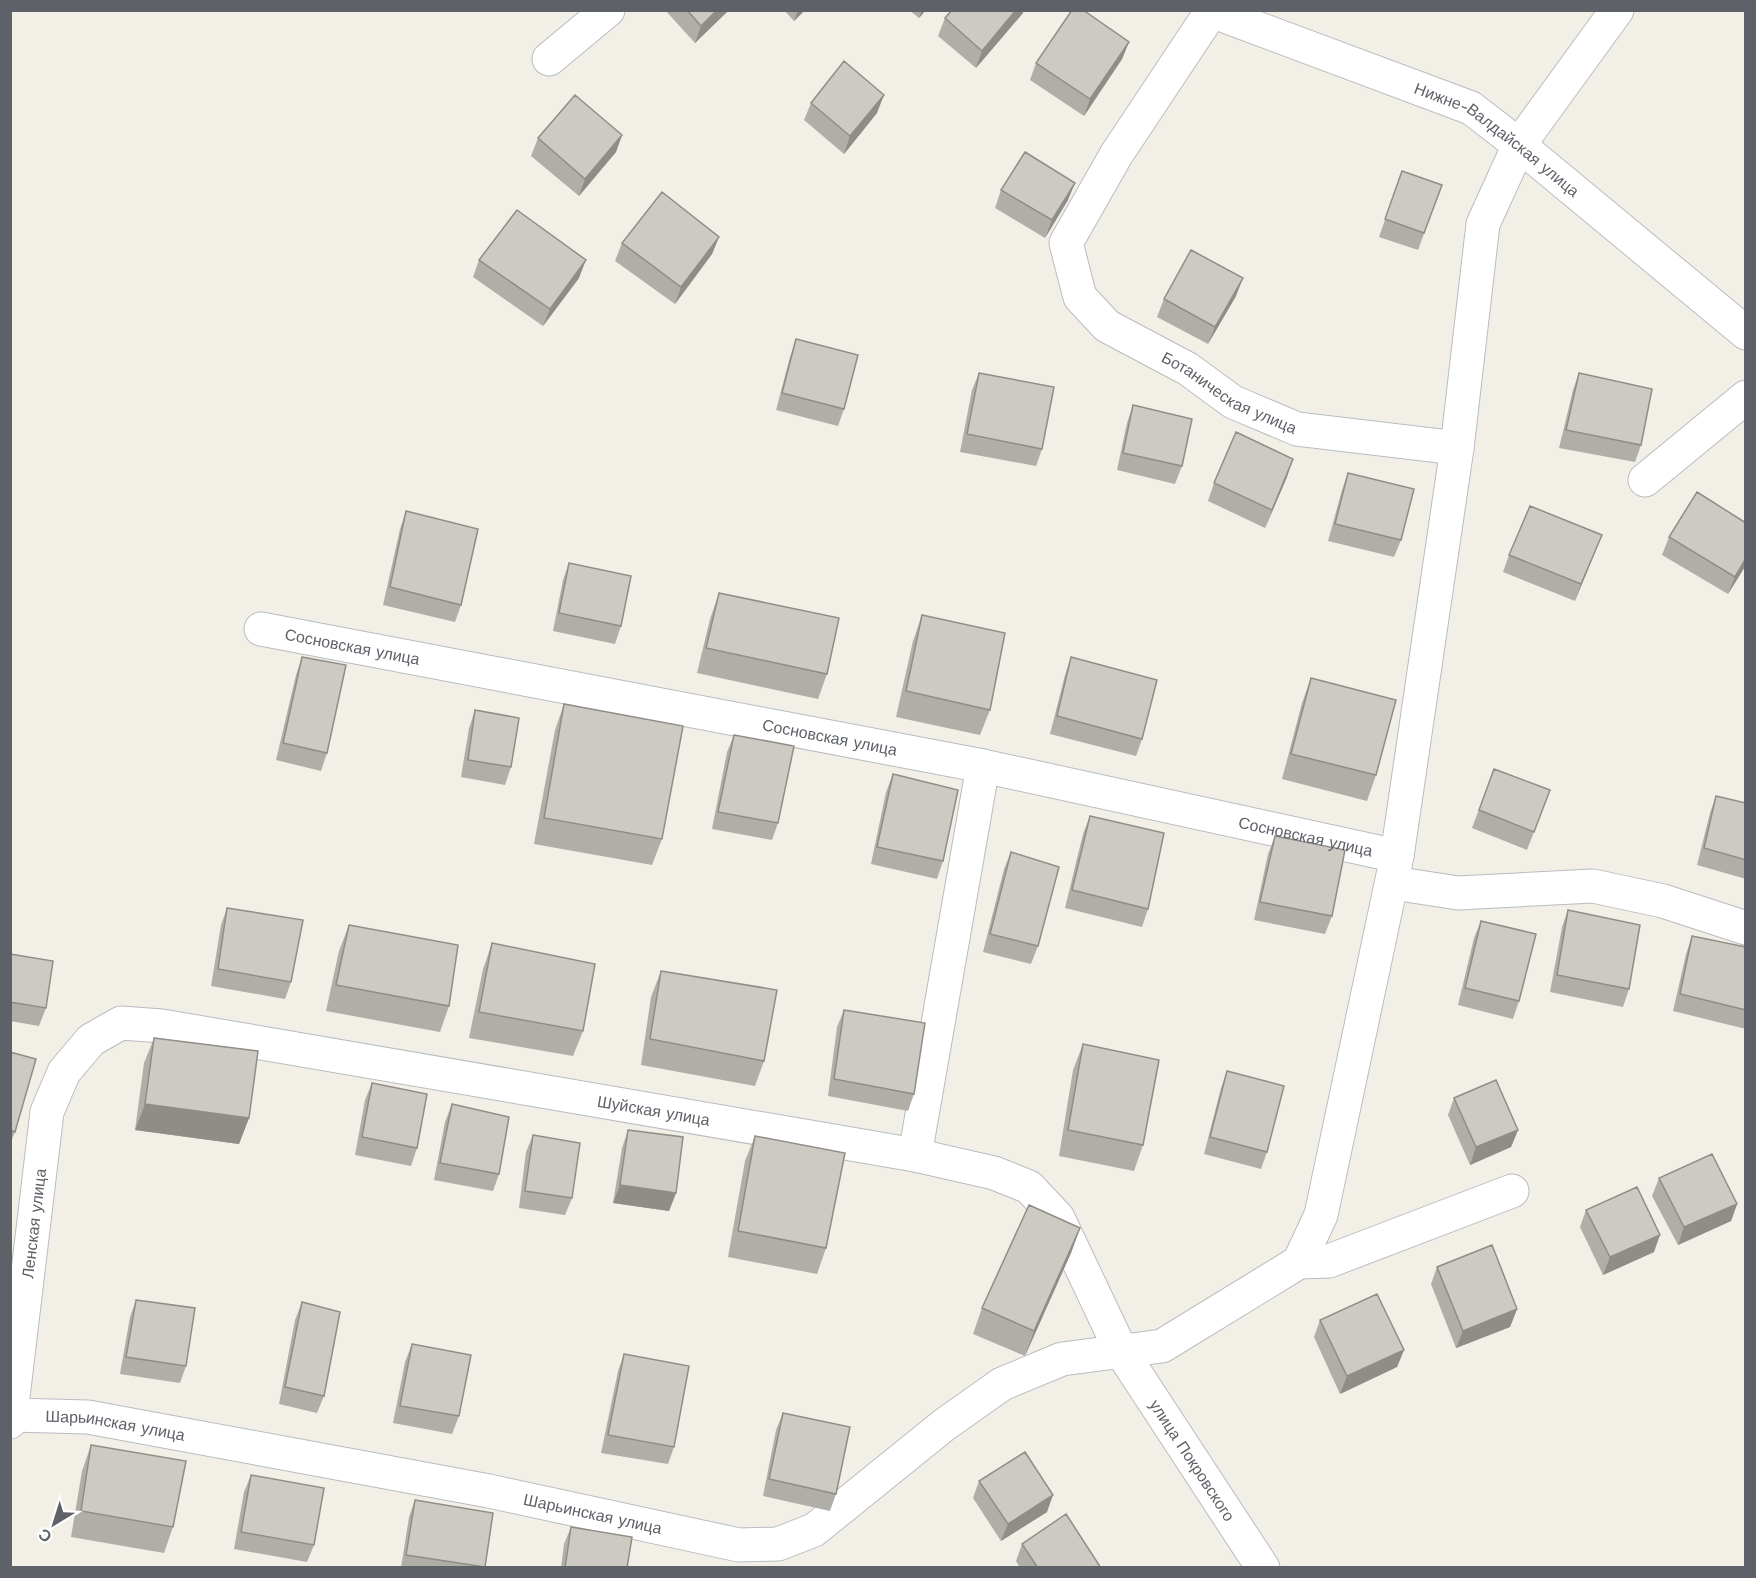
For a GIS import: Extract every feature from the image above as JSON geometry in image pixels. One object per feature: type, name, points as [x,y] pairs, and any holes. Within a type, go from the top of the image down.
[{"type":"street","points":[[549,59],[608,10]]},
{"type":"street","points":[[1512,1191],[1329,1261],[1299,1262],[1321,1215],[1395,869],[1456,448],[1483,224],[1519,145],[1617,10]]},
{"type":"street","name":"Нижне-Валдайская улица","points":[[1210,11],[1471,108],[1746,333]]},
{"type":"street","name":"Ботаническая улица","points":[[1210,11],[1116,155],[1066,243],[1080,297],[1107,326],[1188,369],[1233,402],[1297,429],[1456,448]]},
{"type":"street","points":[[1645,480],[1746,397]]},
{"type":"street","name":"Сосновская улица","points":[[261,629],[983,766],[1395,869],[1458,893],[1593,886],[1664,901],[1746,928]]},
{"type":"street","points":[[915,1155],[983,766]]},
{"type":"street","name":"Шуйская улица","points":[[91,1040],[121,1023],[162,1026],[915,1155],[994,1173],[1029,1187],[1058,1218],[1121,1351]]},
{"type":"street","name":"Ленская улица","points":[[11,1418],[47,1112],[64,1071],[91,1040]]},
{"type":"street","name":"Шарьинская улица","points":[[11,1418],[88,1417],[489,1491],[739,1545],[778,1544],[814,1530],[944,1425],[1002,1384],[1062,1359],[1162,1346],[1299,1262]]},
{"type":"street","name":"улица Покровского","points":[[1121,1351],[1263,1568]]},
{"type":"building","points":[[687,10],[717,10],[701,26]]},
{"type":"building","points":[[952,10],[1016,10],[982,51],[945,18]]},
{"type":"building","points":[[1072,10],[1083,10],[1129,42],[1090,99],[1036,63]]},
{"type":"building","points":[[844,61],[884,95],[850,136],[811,103]]},
{"type":"building","points":[[575,95],[622,135],[585,179],[538,138]]},
{"type":"building","points":[[1025,152],[1075,183],[1052,220],[1001,190]]},
{"type":"building","points":[[1402,171],[1442,185],[1424,233],[1385,219]]},
{"type":"building","points":[[662,192],[719,237],[681,287],[622,243]]},
{"type":"building","points":[[517,210],[586,260],[550,309],[479,260]]},
{"type":"building","points":[[1191,250],[1243,278],[1215,327],[1164,299]]},
{"type":"building","points":[[796,339],[858,355],[844,409],[782,393]]},
{"type":"building","points":[[979,373],[1054,387],[1042,449],[967,434]]},
{"type":"building","points":[[1579,373],[1652,389],[1641,445],[1566,430]]},
{"type":"building","points":[[1133,405],[1192,419],[1182,466],[1123,453]]},
{"type":"building","points":[[1236,432],[1293,459],[1272,510],[1214,483]]},
{"type":"building","points":[[1348,473],[1414,489],[1401,540],[1335,524]]},
{"type":"building","points":[[1697,492],[1746,523],[1746,558],[1735,577],[1669,537]]},
{"type":"building","points":[[1530,506],[1602,535],[1581,584],[1509,555]]},
{"type":"building","points":[[406,511],[478,529],[461,605],[390,587]]},
{"type":"building","points":[[569,563],[631,576],[621,626],[559,613]]},
{"type":"building","points":[[719,593],[839,618],[827,674],[706,648]]},
{"type":"building","points":[[922,615],[1005,633],[990,710],[906,691]]},
{"type":"building","points":[[302,657],[346,665],[327,753],[283,743]]},
{"type":"building","points":[[1071,657],[1157,680],[1142,739],[1057,716]]},
{"type":"building","points":[[1311,678],[1396,700],[1376,775],[1291,754]]},
{"type":"building","points":[[564,704],[683,726],[662,839],[544,818]]},
{"type":"building","points":[[475,710],[519,718],[511,767],[468,760]]},
{"type":"building","points":[[734,735],[794,746],[778,823],[718,812]]},
{"type":"building","points":[[1494,769],[1550,790],[1534,832],[1479,810]]},
{"type":"building","points":[[893,774],[958,790],[943,861],[877,847]]},
{"type":"building","points":[[1716,796],[1746,803],[1746,860],[1704,848]]},
{"type":"building","points":[[1090,816],[1164,833],[1148,909],[1072,890]]},
{"type":"building","points":[[1275,836],[1345,850],[1332,916],[1260,902]]},
{"type":"building","points":[[1011,852],[1059,867],[1038,946],[990,934]]},
{"type":"building","points":[[227,908],[303,920],[291,982],[218,969]]},
{"type":"building","points":[[1568,910],[1640,925],[1629,989],[1557,975]]},
{"type":"building","points":[[1481,921],[1536,934],[1519,1001],[1465,988]]},
{"type":"building","points":[[349,925],[458,945],[449,1006],[336,985]]},
{"type":"building","points":[[1692,936],[1746,947],[1746,1010],[1680,994]]},
{"type":"building","points":[[492,943],[595,964],[583,1031],[479,1012]]},
{"type":"building","points":[[10,954],[53,961],[46,1008],[10,1002]]},
{"type":"building","points":[[661,971],[777,990],[764,1061],[650,1039]]},
{"type":"building","points":[[844,1010],[925,1023],[914,1094],[834,1079]]},
{"type":"building","points":[[154,1038],[258,1051],[249,1118],[145,1104]]},
{"type":"building","points":[[1083,1044],[1159,1060],[1143,1145],[1068,1130]]},
{"type":"building","points":[[10,1052],[36,1059],[15,1132],[10,1130]]},
{"type":"building","points":[[1227,1071],[1284,1086],[1267,1152],[1210,1137]]},
{"type":"building","points":[[1496,1080],[1518,1130],[1476,1147],[1454,1098]]},
{"type":"building","points":[[372,1083],[427,1094],[417,1148],[362,1137]]},
{"type":"building","points":[[452,1104],[509,1117],[499,1174],[440,1163]]},
{"type":"building","points":[[628,1130],[683,1137],[676,1193],[620,1185]]},
{"type":"building","points":[[533,1135],[580,1143],[572,1198],[525,1191]]},
{"type":"building","points":[[755,1136],[845,1153],[826,1248],[738,1231]]},
{"type":"building","points":[[1712,1154],[1737,1204],[1684,1227],[1659,1178]]},
{"type":"building","points":[[1637,1187],[1660,1235],[1610,1257],[1586,1210]]},
{"type":"building","points":[[1029,1205],[1080,1228],[1034,1331],[982,1308]]},
{"type":"building","points":[[1492,1245],[1517,1309],[1463,1331],[1437,1267]]},
{"type":"building","points":[[1377,1294],[1404,1350],[1347,1376],[1320,1320]]},
{"type":"building","points":[[136,1300],[195,1308],[186,1366],[126,1357]]},
{"type":"building","points":[[302,1302],[340,1312],[324,1396],[285,1387]]},
{"type":"building","points":[[412,1344],[471,1355],[459,1416],[400,1406]]},
{"type":"building","points":[[624,1354],[689,1366],[674,1447],[608,1435]]},
{"type":"building","points":[[783,1413],[850,1427],[836,1494],[769,1479]]},
{"type":"building","points":[[91,1445],[186,1461],[173,1527],[81,1511]]},
{"type":"building","points":[[1025,1452],[1053,1495],[1008,1524],[979,1481]]},
{"type":"building","points":[[251,1475],[324,1488],[314,1545],[241,1532]]},
{"type":"building","points":[[415,1500],[493,1513],[485,1567],[406,1555]]},
{"type":"building","points":[[1066,1514],[1101,1568],[1038,1568],[1022,1544]]},
{"type":"building","points":[[571,1527],[632,1537],[627,1568],[565,1568]]}]
